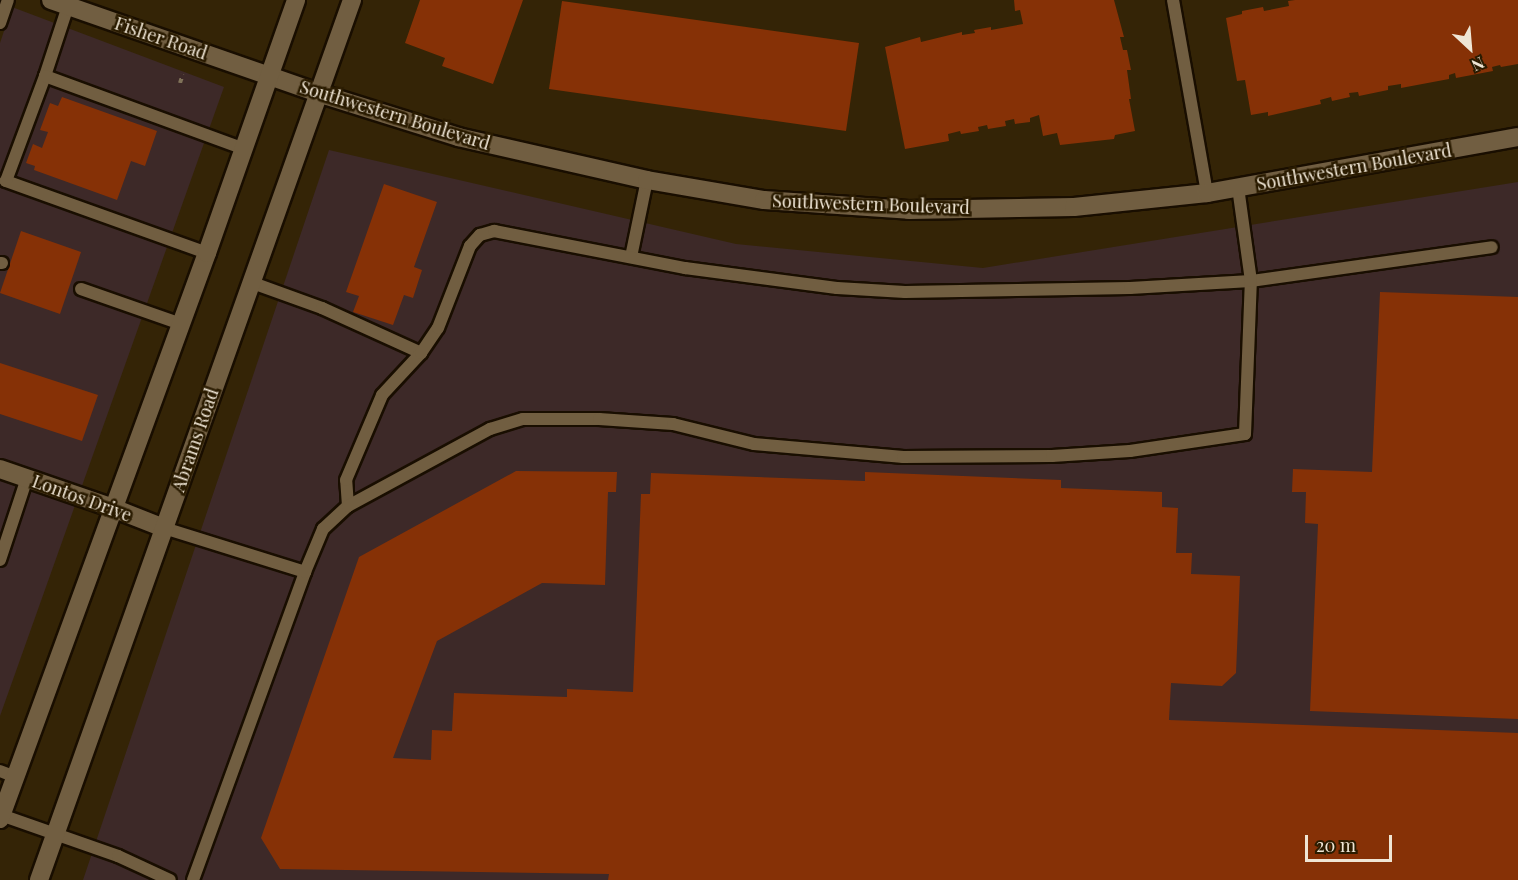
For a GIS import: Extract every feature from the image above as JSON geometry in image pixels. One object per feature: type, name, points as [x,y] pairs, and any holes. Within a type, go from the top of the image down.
[{"type":"main road","points":[[1,817],[8,774],[113,508],[207,253],[296,0]]},
{"type":"main road","name":"Abrams Road","points":[[39,880],[352,0]]},
{"type":"main road","name":"Fisher Road","points":[[60,3],[270,76]]},
{"type":"main road","name":"Southwestern Boulevard","points":[[270,76],[458,138],[647,180],[764,200],[909,210],[1074,207],[1207,193],[1518,137]]},
{"type":"main road","name":"Lontos Drive","points":[[0,469],[164,528]]},
{"type":"lane","points":[[0,23],[8,0]]},
{"type":"lane","points":[[1173,0],[1207,193]]},
{"type":"lane","points":[[60,3],[45,76],[6,181],[207,253]]},
{"type":"lane","points":[[45,76],[244,149]]},
{"type":"lane","points":[[631,257],[647,180]]},
{"type":"lane","points":[[193,880],[305,572],[323,529],[348,506],[490,429],[523,419],[599,419],[673,424],[754,444],[903,457],[983,458],[1130,451],[1245,434],[1251,281],[1238,187]]},
{"type":"lane","points":[[348,506],[346,480],[382,395],[421,353],[438,328],[470,246],[480,235],[494,231],[760,279],[905,292],[1130,288],[1251,281],[1492,247]]},
{"type":"lane","points":[[250,282],[322,308],[421,353]]},
{"type":"lane","points":[[81,289],[181,324]]},
{"type":"lane","points":[[0,560],[27,478]]},
{"type":"lane","points":[[164,528],[305,572]]},
{"type":"lane","points":[[1,817],[118,856],[170,880]]},
{"type":"path","points":[[180,82],[183,74]]},
{"type":"shaded area","points":[[12,7],[224,87],[0,716],[0,43]]},
{"type":"shaded area","points":[[329,150],[736,244],[983,268],[1518,182],[1518,880],[83,880]]},
{"type":"building","points":[[420,0],[523,0],[493,84],[442,66],[445,58],[405,43]]},
{"type":"building","points":[[1014,0],[1114,0],[1124,37],[1120,37],[1123,50],[1127,50],[1131,70],[1127,70],[1135,131],[1115,135],[1114,139],[1060,145],[1057,133],[1043,136],[1039,115],[1030,118],[1030,122],[1015,124],[1014,119],[1005,121],[1006,126],[988,129],[987,125],[978,127],[979,131],[961,134],[960,131],[948,134],[949,141],[905,149],[885,47],[920,37],[921,42],[962,32],[962,35],[975,33],[974,30],[991,27],[991,30],[1023,24],[1020,10],[1015,11]]},
{"type":"building","points":[[1518,0],[1518,64],[1501,67],[1500,65],[1492,67],[1493,71],[1456,78],[1455,73],[1449,75],[1449,79],[1401,88],[1401,84],[1388,86],[1388,90],[1359,96],[1358,92],[1349,93],[1350,97],[1332,101],[1331,97],[1320,100],[1321,104],[1268,116],[1268,112],[1251,115],[1245,80],[1237,81],[1226,18],[1242,14],[1242,11],[1263,7],[1264,11],[1289,6],[1288,1]]},
{"type":"building","points":[[562,1],[859,43],[846,131],[549,89]]},
{"type":"building","points":[[62,97],[157,131],[145,166],[131,161],[117,200],[34,170],[35,166],[26,163],[33,144],[42,148],[48,132],[40,130],[50,103],[58,106]]},
{"type":"building","points":[[384,184],[437,202],[414,267],[422,270],[413,298],[404,295],[393,325],[353,312],[359,296],[346,292]]},
{"type":"building","points":[[21,231],[81,252],[60,314],[0,293]]},
{"type":"building","points":[[1380,292],[1518,297],[1518,719],[1310,711],[1318,524],[1305,523],[1306,492],[1292,492],[1293,469],[1372,472]]},
{"type":"building","points":[[0,363],[98,395],[82,441],[0,414]]},
{"type":"building","points":[[516,471],[617,472],[616,492],[608,492],[605,585],[542,583],[437,641],[393,758],[431,760],[432,730],[452,731],[454,693],[567,697],[567,689],[633,692],[641,494],[650,494],[651,473],[865,481],[865,472],[1061,480],[1061,488],[1162,492],[1162,507],[1178,508],[1176,553],[1192,553],[1191,574],[1240,576],[1236,673],[1222,686],[1171,683],[1169,720],[1518,733],[1518,880],[608,880],[609,874],[280,869],[261,838],[359,557]]}]
